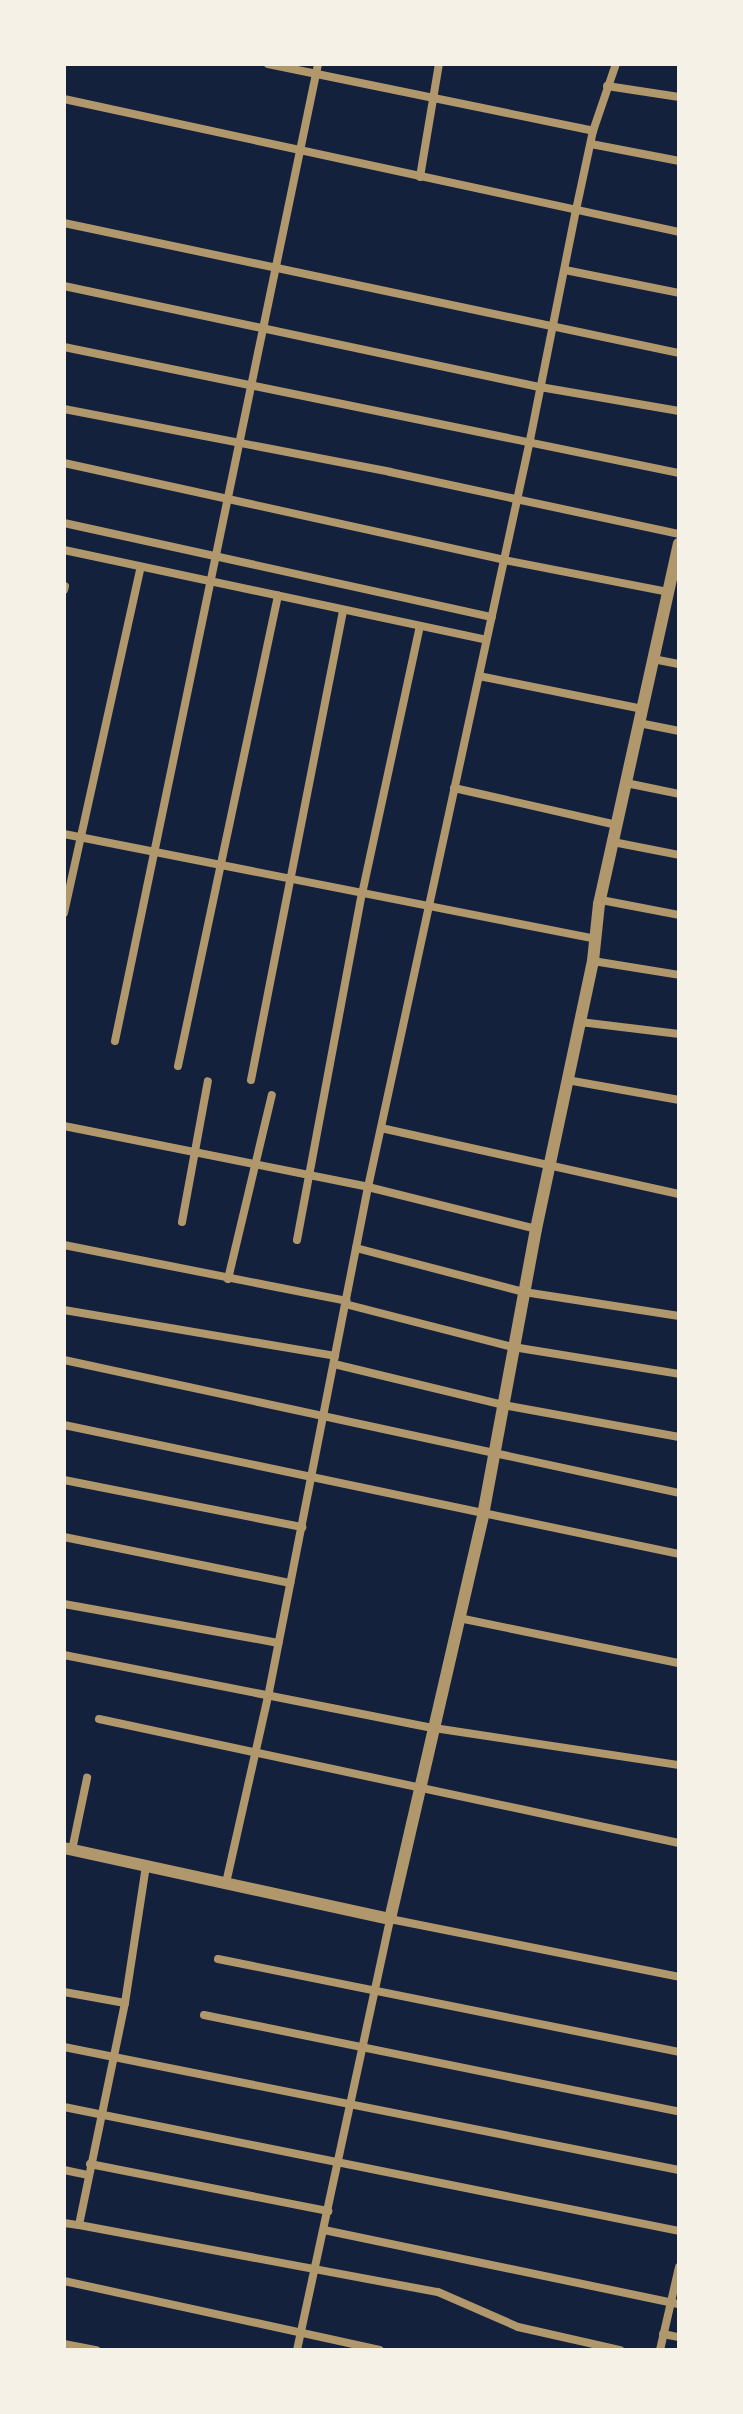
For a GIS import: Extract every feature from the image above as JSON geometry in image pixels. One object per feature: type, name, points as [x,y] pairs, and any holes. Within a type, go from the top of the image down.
[{"type":"street","points":[[268,64],[593,131]]},
{"type":"street","points":[[115,1041],[318,64]]},
{"type":"street","points":[[420,177],[431,97],[439,64]]},
{"type":"street","points":[[226,1883],[268,1697],[368,1187],[518,498],[576,210],[593,131],[616,65],[605,64]]},
{"type":"street","points":[[607,86],[679,97]]},
{"type":"street","points":[[64,99],[679,232]]},
{"type":"street","points":[[591,144],[679,161]]},
{"type":"street","points":[[64,223],[553,329],[679,353]]},
{"type":"street","points":[[565,270],[679,293]]},
{"type":"street","points":[[64,286],[540,387],[679,411]]},
{"type":"street","points":[[64,347],[529,445],[679,473]]},
{"type":"street","points":[[64,409],[518,498],[679,534]]},
{"type":"street","points":[[64,463],[504,560],[669,592]]},
{"type":"street","points":[[64,523],[492,617]]},
{"type":"street","points":[[297,2350],[351,2104],[372,1989],[483,1515],[536,1229],[593,961],[601,900],[679,544]]},
{"type":"street","points":[[64,550],[486,640]]},
{"type":"street","points":[[64,913],[141,567]]},
{"type":"street","points":[[178,1066],[278,596]]},
{"type":"street","points":[[251,1080],[343,610]]},
{"type":"street","points":[[297,1240],[362,894],[420,626]]},
{"type":"street","points":[[653,659],[679,664]]},
{"type":"street","points":[[479,676],[643,709]]},
{"type":"street","points":[[639,723],[679,731]]},
{"type":"street","points":[[626,783],[679,794]]},
{"type":"street","points":[[454,788],[617,825]]},
{"type":"street","points":[[64,834],[596,939]]},
{"type":"street","points":[[613,842],[679,855]]},
{"type":"street","points":[[601,900],[679,915]]},
{"type":"street","points":[[593,961],[679,975]]},
{"type":"street","points":[[580,1022],[679,1034]]},
{"type":"street","points":[[567,1080],[679,1100]]},
{"type":"street","points":[[182,1222],[208,1081]]},
{"type":"street","points":[[228,1279],[272,1095]]},
{"type":"street","points":[[64,1126],[368,1187],[536,1229]]},
{"type":"street","points":[[381,1128],[679,1194]]},
{"type":"street","points":[[64,1245],[346,1302],[513,1347],[679,1374]]},
{"type":"street","points":[[356,1248],[524,1292],[679,1316]]},
{"type":"street","points":[[64,1310],[334,1360],[503,1405],[679,1437]]},
{"type":"street","points":[[64,1360],[679,1493]]},
{"type":"street","points":[[64,1425],[679,1554]]},
{"type":"street","points":[[64,1480],[302,1527]]},
{"type":"street","points":[[64,1537],[290,1583]]},
{"type":"street","points":[[64,1604],[278,1643]]},
{"type":"street","points":[[459,1618],[679,1663]]},
{"type":"street","points":[[64,1655],[434,1728],[679,1765]]},
{"type":"street","points":[[99,1719],[255,1755],[679,1843]]},
{"type":"street","points":[[87,1778],[68,1849],[390,1919],[679,1977]]},
{"type":"street","points":[[79,2225],[125,2003],[146,1866]]},
{"type":"street","points":[[218,1959],[679,2052]]},
{"type":"street","points":[[64,1992],[125,2003]]},
{"type":"street","points":[[204,2015],[679,2112]]},
{"type":"street","points":[[64,2047],[679,2170]]},
{"type":"street","points":[[64,2107],[679,2231]]},
{"type":"street","points":[[90,2164],[328,2211]]},
{"type":"street","points":[[64,2170],[88,2175]]},
{"type":"street","points":[[64,2223],[438,2292],[518,2327],[620,2350]]},
{"type":"street","points":[[324,2230],[674,2304]]},
{"type":"street","points":[[660,2350],[674,2304],[679,2267]]},
{"type":"street","points":[[64,2281],[380,2350]]},
{"type":"street","points":[[663,2334],[679,2337]]},
{"type":"street","points":[[64,2344],[96,2350]]}]
